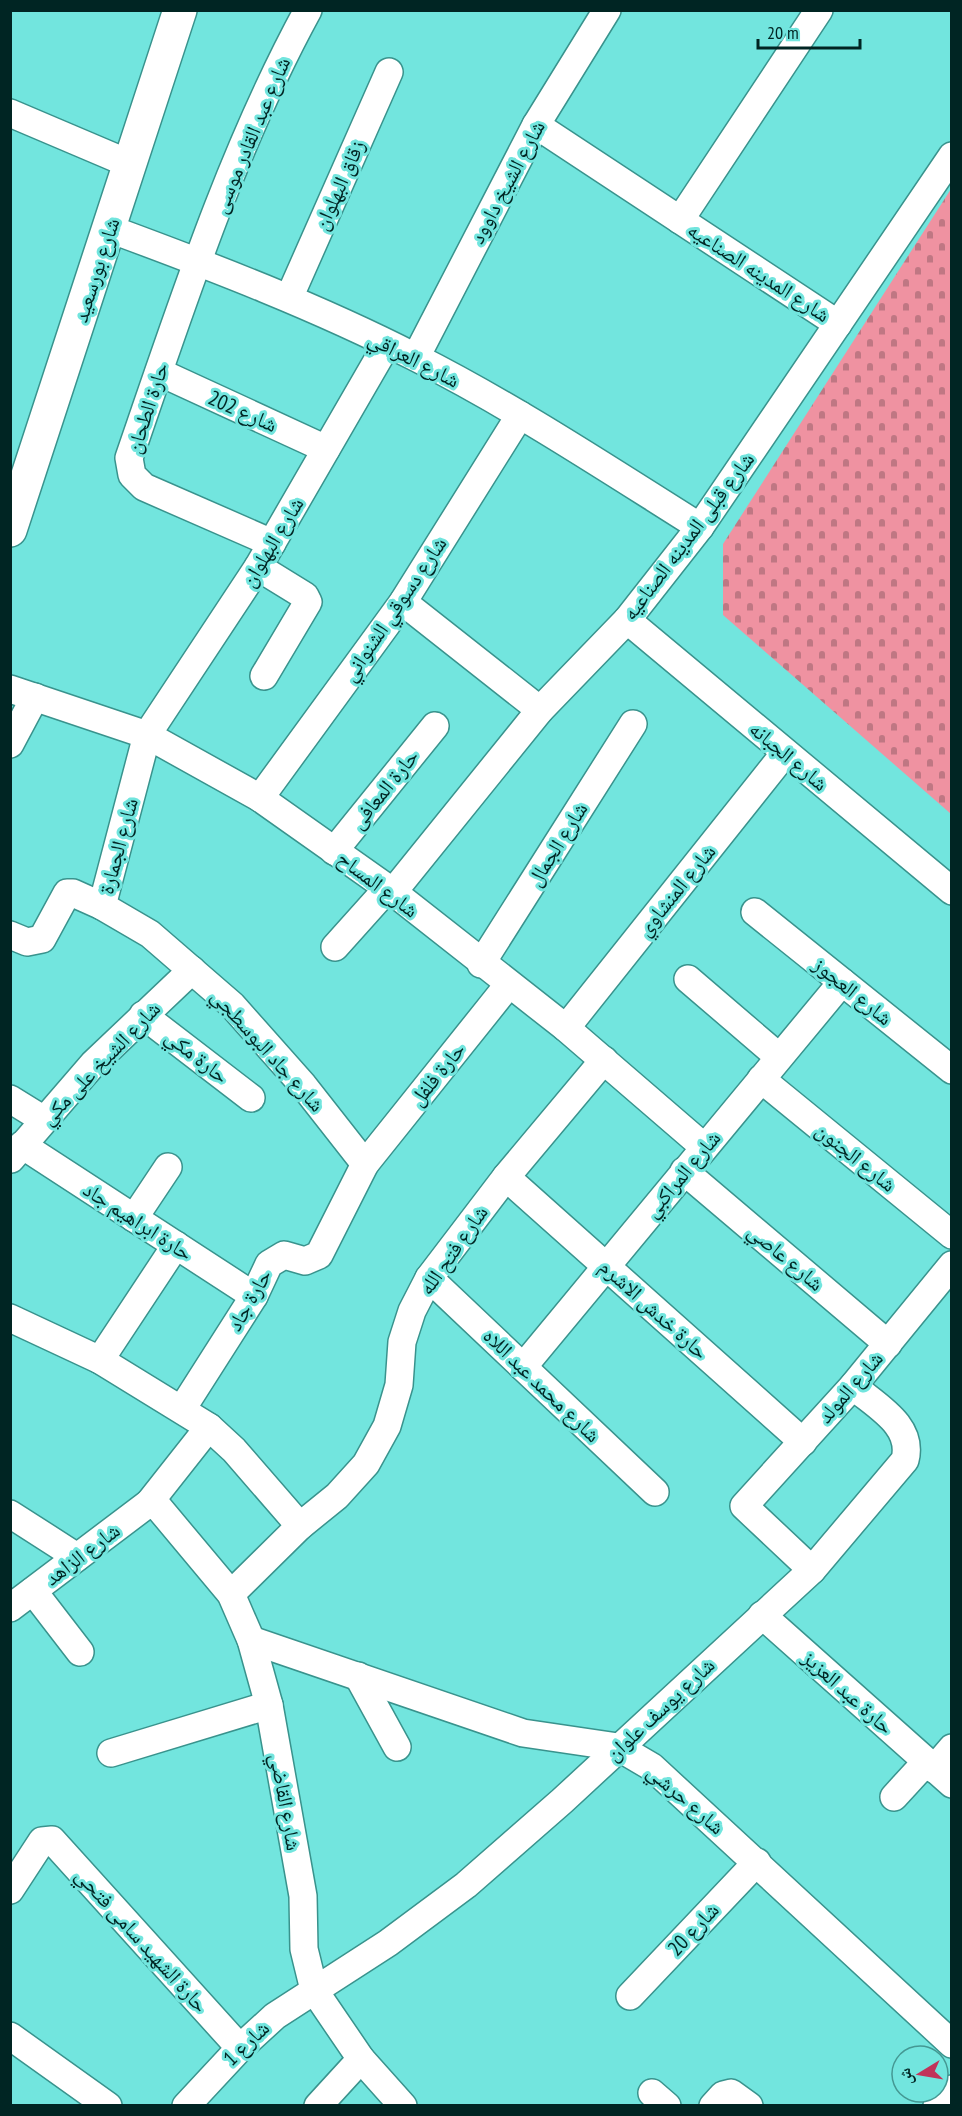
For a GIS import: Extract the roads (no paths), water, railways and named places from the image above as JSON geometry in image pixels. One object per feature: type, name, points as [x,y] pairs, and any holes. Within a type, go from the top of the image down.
[{"type":"street","name":"شارع بورسعيد","points":[[10,530],[180,10]]},
{"type":"street","name":"شارع عبد القادر موسى","points":[[198,261],[256,119],[308,10]]},
{"type":"street","name":"شارع الشيخ داوود","points":[[416,357],[536,125],[607,10]]},
{"type":"street","name":"شارع المدينه الصناعيه","points":[[680,220],[819,10]]},
{"type":"street","name":"زقاق البهلوان","points":[[289,298],[388,72]]},
{"type":"street","points":[[10,112],[130,164]]},
{"type":"street","name":"شارع المدينه الصناعيه","points":[[536,125],[838,324]]},
{"type":"street","name":"شارع قبلى المدينه الصناعيه","points":[[335,947],[390,891],[540,710],[627,620],[700,526],[951,156]]},
{"type":"street","name":"شارع العراقي","points":[[110,229],[289,298],[416,357],[520,415],[700,526]]},
{"type":"street","name":"حارة الطحان","points":[[198,261],[129,458],[132,475],[144,487],[272,543]]},
{"type":"street","name":"شارع البهلوان","points":[[147,735],[258,567],[387,344]]},
{"type":"street","name":"شارع 202","points":[[159,372],[326,449]]},
{"type":"street","name":"شارع دسوقي الشنواني","points":[[260,798],[403,602],[520,415]]},
{"type":"street","points":[[258,567],[305,596],[308,602],[264,676]]},
{"type":"street","points":[[403,602],[540,710]]},
{"type":"street","name":"شارع الجبانه","points":[[627,620],[951,891]]},
{"type":"street","points":[[10,744],[23,693]]},
{"type":"street","name":"شارع المساح","points":[[23,693],[147,735],[260,798],[390,891],[566,1028],[704,1147]]},
{"type":"street","name":"شارع الجمال","points":[[481,964],[633,724]]},
{"type":"street","name":"حارة المعافى","points":[[334,851],[435,726]]},
{"type":"street","name":"شارع الجمارة","points":[[10,935],[27,942],[42,939],[66,893],[73,893],[102,906],[147,735]]},
{"type":"street","name":"شارع المنشاوي","points":[[566,1028],[785,753]]},
{"type":"street","name":"شارع جاد البوسطجي","points":[[102,906],[150,934],[232,1005],[269,1044],[365,1164]]},
{"type":"street","name":"شارع العجوز","points":[[755,912],[951,1071]]},
{"type":"street","name":"شارع الشيخ على مكي","points":[[16,1152],[93,1064],[192,970]]},
{"type":"street","points":[[688,979],[779,1056]]},
{"type":"street","name":"شارع المراكبي","points":[[523,1367],[842,982]]},
{"type":"street","name":"حارة فلفل","points":[[365,1164],[509,984]]},
{"type":"street","name":"حارة مكي","points":[[143,1015],[251,1098]]},
{"type":"street","name":"شارع فتح الله","points":[[231,1594],[300,1526],[338,1496],[366,1464],[387,1426],[399,1385],[402,1342],[412,1311],[429,1278],[506,1177],[604,1060]]},
{"type":"street","name":"شارع الجنون","points":[[761,1079],[951,1235]]},
{"type":"street","points":[[10,1100],[44,1120]]},
{"type":"street","name":"حارة ابراهيم جاد","points":[[16,1152],[134,1218],[254,1296]]},
{"type":"street","name":"حارة جاد","points":[[182,1409],[254,1296],[273,1259],[290,1255],[304,1261],[319,1255],[365,1164]]},
{"type":"street","points":[[134,1218],[168,1167]]},
{"type":"street","name":"شارع عاصي","points":[[684,1171],[888,1344]]},
{"type":"street","name":"حارة خدش الاشرم","points":[[506,1177],[803,1442]]},
{"type":"street","points":[[100,1360],[176,1245]]},
{"type":"street","name":"شارع المولد","points":[[812,1570],[744,1506],[853,1386],[951,1265]]},
{"type":"street","name":"شارع محمد عبد اللاه","points":[[429,1278],[655,1492]]},
{"type":"street","points":[[10,1318],[100,1360],[209,1427],[234,1450],[300,1526]]},
{"type":"street","name":"شارع يوسف علوان","points":[[314,1990],[388,1943],[466,1885],[554,1808],[812,1570],[904,1460],[907,1451],[907,1442],[899,1425],[853,1386]]},
{"type":"street","name":"شارع الزاهد","points":[[10,1608],[152,1503],[209,1427]]},
{"type":"street","name":"شارع القاضي","points":[[152,1503],[231,1594],[251,1640],[269,1705],[303,1896],[304,1949],[314,1990],[361,2059],[403,2106]]},
{"type":"street","points":[[10,1514],[77,1557]]},
{"type":"street","points":[[33,1591],[80,1652]]},
{"type":"street","name":"حارة عبد العزيز","points":[[762,1615],[937,1772]]},
{"type":"street","name":"شارع حرشي","points":[[251,1640],[523,1733],[618,1747],[652,1767],[951,2044]]},
{"type":"street","points":[[358,1676],[397,1747]]},
{"type":"street","points":[[111,1753],[269,1705]]},
{"type":"street","points":[[894,1797],[937,1772],[951,1749]]},
{"type":"street","name":"حارة الشهيد سامى فتحي","points":[[10,1890],[42,1841],[52,1840],[240,2048]]},
{"type":"street","name":"شارع 20","points":[[630,1996],[757,1862]]},
{"type":"street","name":"شارع 1","points":[[186,2106],[240,2048],[275,2016],[314,1990]]},
{"type":"street","points":[[12,2041],[108,2106]]},
{"type":"street","points":[[318,2106],[361,2059]]},
{"type":"street","points":[[937,2106],[951,2089]]},
{"type":"street","points":[[713,2106],[723,2095],[731,2093],[749,2106]]}]
